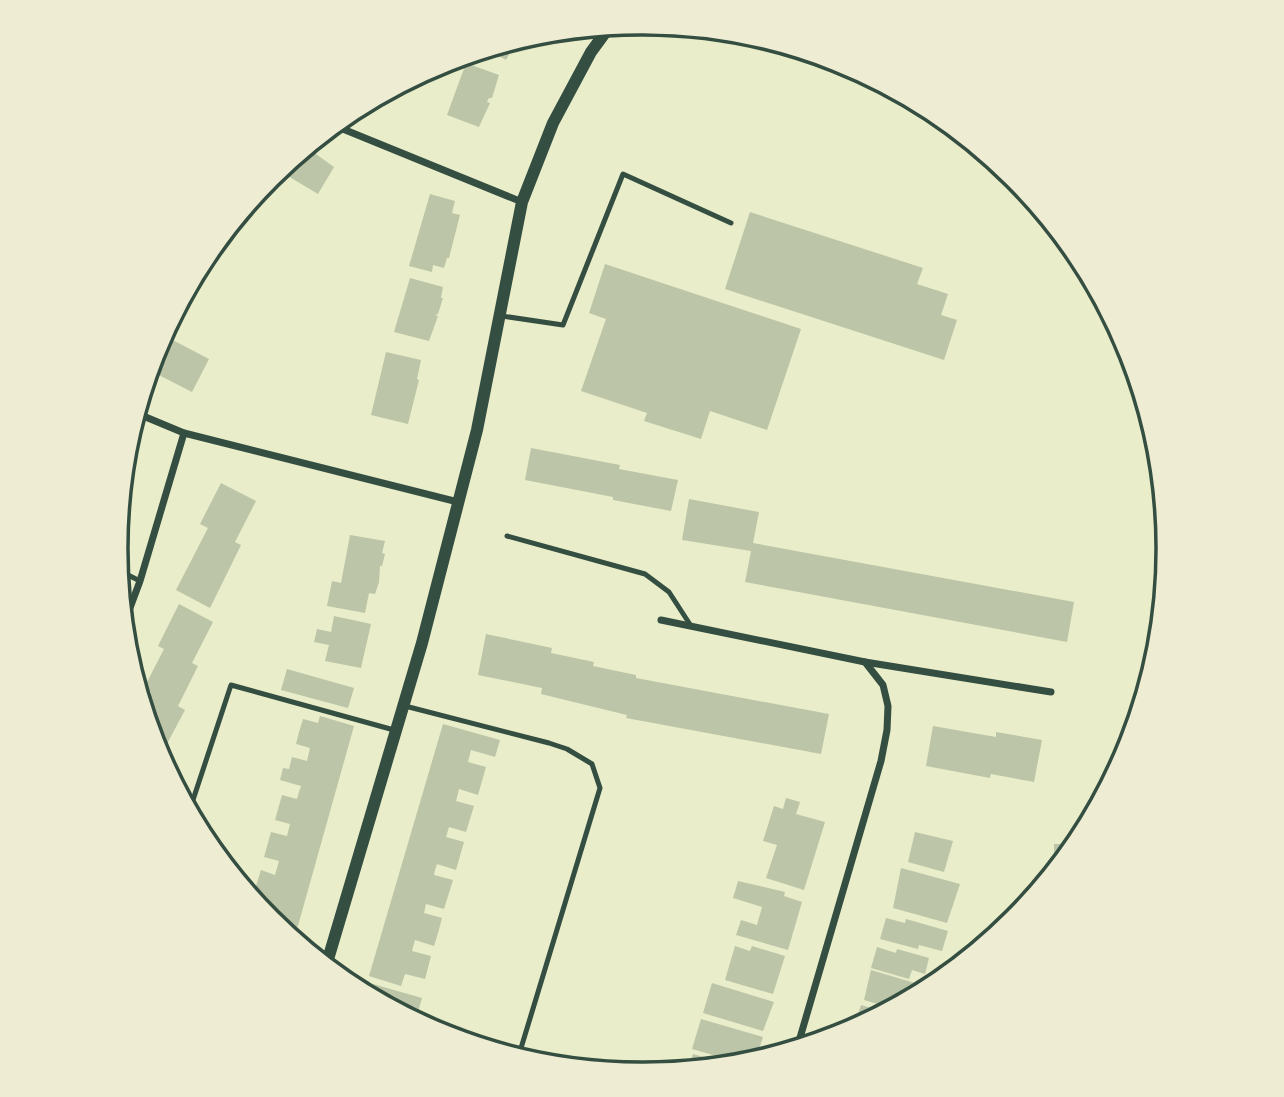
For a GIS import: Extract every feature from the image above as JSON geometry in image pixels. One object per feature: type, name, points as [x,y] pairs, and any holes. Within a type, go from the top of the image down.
[{"type":"street","points":[[329,956],[422,643],[477,430],[502,316],[522,202],[553,123],[591,51],[602,37]]},
{"type":"street","points":[[345,130],[522,202]]},
{"type":"street","points":[[146,417],[184,433],[458,502]]},
{"type":"street","points":[[132,603],[184,433]]},
{"type":"street","points":[[661,620],[865,662],[1051,692]]},
{"type":"street","points":[[800,1037],[881,761],[887,730],[888,706],[883,685],[865,662]]},
{"type":"lane","points":[[502,316],[563,325],[623,174],[731,223]]},
{"type":"lane","points":[[507,536],[645,574],[669,593],[691,626]]},
{"type":"lane","points":[[130,576],[140,581]]},
{"type":"lane","points":[[193,799],[231,685],[394,730]]},
{"type":"lane","points":[[402,706],[549,743],[567,749],[592,764],[600,788],[521,1048]]},
{"type":"building","points":[[511,52],[506,60],[498,55]]},
{"type":"building","points":[[470,65],[499,75],[479,127],[447,115],[465,67]]},
{"type":"building","points":[[314,153],[334,167],[318,194],[288,176]]},
{"type":"building","points":[[430,194],[455,201],[452,213],[460,215],[449,258],[444,268],[433,265],[432,272],[409,266]]},
{"type":"building","points":[[750,212],[923,268],[917,284],[948,294],[941,315],[957,320],[944,360],[725,289]]},
{"type":"building","points":[[605,264],[801,329],[767,430],[710,411],[701,439],[644,421],[647,413],[581,391],[606,319],[589,313]]},
{"type":"building","points":[[410,278],[443,287],[443,298],[438,314],[435,315],[438,316],[429,341],[394,332]]},
{"type":"building","points":[[173,340],[209,359],[192,392],[159,375]]},
{"type":"building","points":[[386,352],[421,360],[408,424],[371,415]]},
{"type":"building","points":[[531,448],[620,465],[619,469],[678,480],[671,511],[525,480]]},
{"type":"building","points":[[221,483],[256,501],[235,542],[241,545],[210,608],[176,590],[208,528],[200,524]]},
{"type":"building","points":[[689,499],[759,512],[753,543],[1074,602],[1067,642],[745,582],[751,551],[682,540]]},
{"type":"building","points":[[350,535],[385,541],[379,582],[375,594],[369,593],[365,613],[327,606],[332,581],[341,583]]},
{"type":"building","points":[[179,604],[213,622],[192,663],[198,666],[178,706],[185,710],[167,743],[147,683],[164,649],[158,646]]},
{"type":"building","points":[[334,616],[371,624],[361,668],[325,661],[329,645],[314,642],[317,629],[331,632]]},
{"type":"building","points":[[486,634],[552,648],[551,653],[594,662],[593,666],[636,675],[636,678],[829,714],[821,754],[626,718],[627,715],[541,694],[542,688],[478,675]]},
{"type":"building","points":[[287,669],[354,688],[348,708],[281,690]]},
{"type":"building","points":[[320,716],[354,726],[297,929],[256,887],[261,870],[275,875],[279,861],[264,857],[271,832],[287,836],[290,824],[275,820],[282,795],[297,799],[301,786],[280,780],[283,768],[289,769],[292,757],[307,761],[310,748],[296,744],[299,732],[303,719],[318,723]]},
{"type":"building","points":[[443,724],[500,740],[495,757],[471,750],[468,762],[486,767],[478,795],[459,789],[456,801],[474,806],[466,832],[449,827],[446,837],[464,842],[456,870],[437,864],[435,870],[434,875],[453,880],[444,909],[426,904],[424,913],[442,918],[438,933],[434,946],[415,940],[412,951],[431,956],[425,979],[405,974],[401,986],[369,976]]},
{"type":"building","points":[[933,726],[996,737],[996,732],[1042,740],[1034,782],[991,774],[990,778],[926,766]]},
{"type":"building","points":[[786,798],[800,802],[796,814],[825,822],[804,890],[766,878],[777,845],[763,841],[774,806],[783,809]]},
{"type":"building","points":[[915,832],[953,841],[944,872],[908,862]]},
{"type":"building","points":[[1054,844],[1062,844],[1054,854]]},
{"type":"building","points":[[901,868],[960,884],[947,923],[893,908]]},
{"type":"building","points":[[738,881],[785,892],[784,896],[802,902],[788,950],[736,935],[741,920],[757,925],[762,907],[733,898]]},
{"type":"building","points":[[886,918],[905,923],[906,919],[948,931],[942,951],[919,945],[918,949],[880,939]]},
{"type":"building","points":[[735,946],[750,951],[752,946],[785,956],[773,994],[725,980]]},
{"type":"building","points":[[877,947],[896,953],[897,949],[929,958],[925,974],[912,970],[909,979],[871,968]]},
{"type":"building","points":[[871,970],[915,983],[878,1004],[864,1000]]},
{"type":"building","points":[[712,983],[774,1002],[763,1031],[703,1013]]},
{"type":"building","points":[[373,985],[422,998],[418,1011],[385,993]]},
{"type":"building","points":[[861,1005],[871,1008],[869,1009],[858,1014]]},
{"type":"building","points":[[701,1019],[763,1037],[759,1048],[718,1056],[692,1049]]},
{"type":"building","points":[[693,1054],[708,1058],[691,1060]]}]
